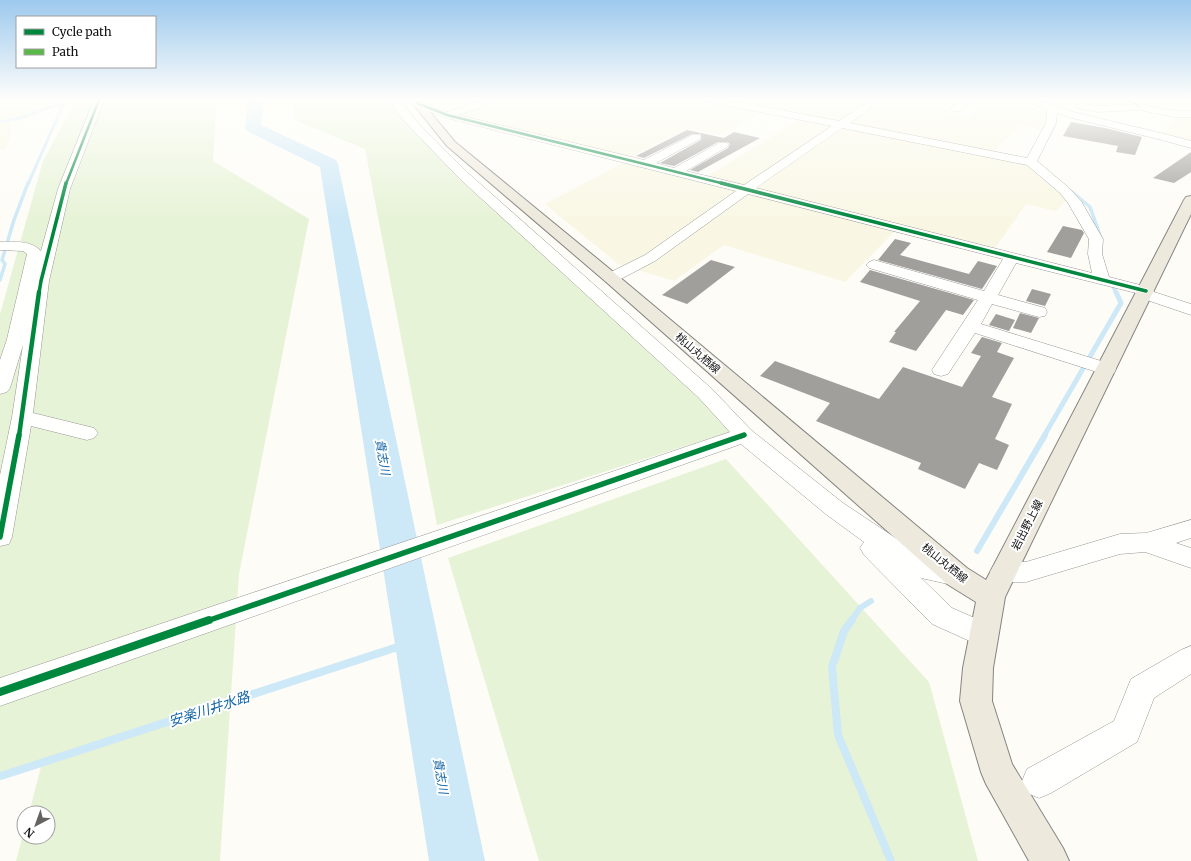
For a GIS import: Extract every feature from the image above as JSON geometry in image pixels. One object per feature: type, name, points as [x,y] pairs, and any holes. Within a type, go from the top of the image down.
[{"type":"main road","name":"桃山丸栖線","points":[[448,140],[611,278],[957,576],[991,597]]},
{"type":"main road","name":"岩出野上線","points":[[1050,861],[998,772],[976,701],[978,668],[991,597],[1191,200]]},
{"type":"street","points":[[0,537],[22,417],[41,281],[64,189],[83,140]]},
{"type":"street","points":[[429,140],[464,176],[705,393],[744,435],[835,509],[920,568],[957,576]]},
{"type":"street","points":[[549,140],[1102,280],[1145,293],[1191,310]]},
{"type":"street","points":[[645,164],[690,140]]},
{"type":"street","points":[[611,278],[650,258],[817,140]]},
{"type":"street","points":[[918,140],[1031,162],[1064,190],[1074,201],[1096,239],[1095,254],[1102,280]]},
{"type":"street","points":[[1031,162],[1042,140]]},
{"type":"street","points":[[1175,140],[1191,145]]},
{"type":"street","points":[[675,172],[723,145]]},
{"type":"street","points":[[0,388],[16,339],[35,253],[26,247],[6,246]]},
{"type":"street","points":[[941,370],[971,326],[1012,257]]},
{"type":"street","points":[[874,265],[1039,312]]},
{"type":"street","points":[[971,326],[1106,369]]},
{"type":"street","points":[[22,417],[87,433]]},
{"type":"street","points":[[0,692],[744,435]]},
{"type":"street","points":[[835,509],[942,616],[983,635]]},
{"type":"street","points":[[1003,572],[1026,572],[1120,544],[1146,542],[1191,529]]},
{"type":"street","points":[[1146,542],[1191,558]]},
{"type":"street","points":[[1039,781],[1126,731],[1142,689],[1191,659]]},
{"type":"shaded area","points":[[0,140],[9,140],[6,149],[0,150]]},
{"type":"shaded area","points":[[558,140],[662,140],[628,158]]},
{"type":"shaded area","points":[[766,140],[1005,140],[990,155],[1026,163],[1053,184],[1066,201],[1056,211],[1026,204],[993,251],[706,177]]},
{"type":"shaded area","points":[[625,162],[895,231],[845,282],[724,245],[674,281],[618,264],[545,204]]},
{"type":"green space","points":[[54,140],[214,140],[213,161],[309,219],[239,574],[220,861],[16,861],[20,845],[56,845],[56,805],[31,805],[43,759],[0,773],[0,314],[43,161]]},
{"type":"green space","points":[[343,140],[433,140],[748,426],[437,525],[365,149]]},
{"type":"green space","points":[[726,459],[929,682],[978,861],[539,861],[448,558]]},
{"type":"building","points":[[667,140],[680,140],[644,158],[636,156]]},
{"type":"building","points":[[701,140],[756,140],[698,172],[690,170],[728,148],[730,144],[727,142],[718,142],[674,166],[660,163]]},
{"type":"building","points":[[1086,140],[1141,140],[1135,155],[1116,152],[1118,146]]},
{"type":"building","points":[[1191,152],[1191,172],[1174,183],[1153,178]]},
{"type":"building","points":[[1063,226],[1082,230],[1084,233],[1071,258],[1047,252]]},
{"type":"building","points":[[895,239],[911,243],[900,255],[969,274],[978,261],[997,266],[982,289],[878,260]]},
{"type":"building","points":[[711,260],[735,267],[687,304],[662,295]]},
{"type":"building","points":[[870,270],[974,300],[963,315],[946,310],[916,351],[889,342],[896,332],[894,332],[920,301],[860,282]]},
{"type":"building","points":[[1032,289],[1051,294],[1045,306],[1026,301]]},
{"type":"building","points":[[1020,313],[1039,318],[1031,333],[1013,328]]},
{"type":"building","points":[[996,314],[1015,320],[1009,331],[989,325]]},
{"type":"building","points":[[982,337],[1002,343],[997,352],[1014,358],[992,397],[1012,404],[995,439],[1009,445],[997,470],[979,463],[965,489],[918,469],[921,463],[816,421],[830,403],[760,376],[775,361],[879,399],[903,367],[962,387],[981,356],[971,353]]},
{"type":"waterway","name":"安楽川井水路","points":[[28,184],[47,140]]},
{"type":"waterway","name":"貴志川","points":[[280,140],[329,164],[457,861]]},
{"type":"waterway","name":"安楽川井水路","points":[[0,280],[5,264],[2,260],[14,220],[28,183]]},
{"type":"waterway","points":[[1071,191],[1090,207],[1101,238]]},
{"type":"waterway","points":[[1111,282],[1116,293]]},
{"type":"waterway","points":[[1044,436],[1121,303],[1116,292]]},
{"type":"waterway","points":[[977,551],[1045,435]]},
{"type":"waterway","points":[[851,621],[860,608],[871,601]]},
{"type":"waterway","points":[[852,620],[844,631],[832,667],[838,735],[891,861]]},
{"type":"waterway","name":"安楽川井水路","points":[[1,776],[416,641]]},
{"type":"cycle path","points":[[0,537],[22,417],[41,281],[64,189],[83,140]]},
{"type":"cycle path","points":[[549,140],[1146,291]]},
{"type":"cycle path","points":[[0,692],[744,435]]}]
